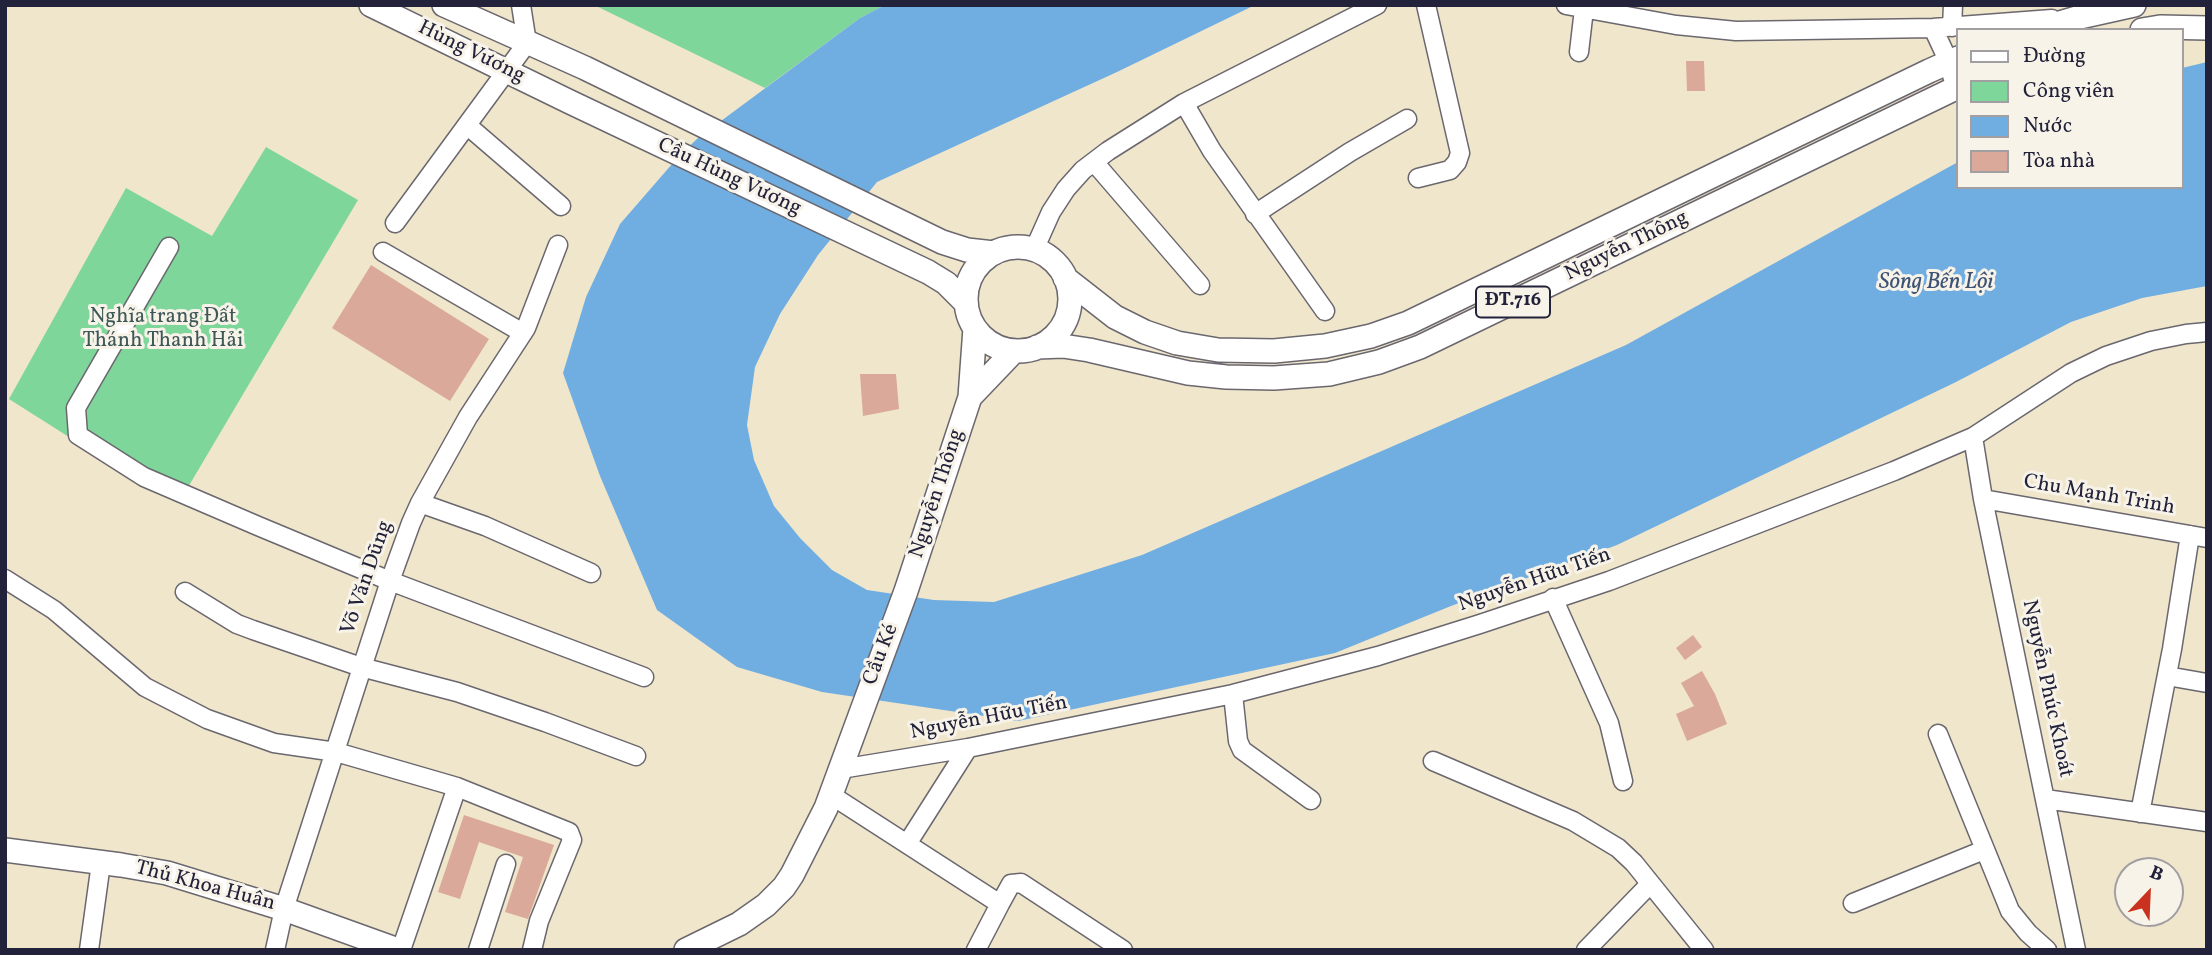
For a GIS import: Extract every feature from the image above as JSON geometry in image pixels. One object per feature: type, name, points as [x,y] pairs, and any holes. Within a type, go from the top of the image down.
[{"type":"main road","name":"Hùng Vương","points":[[371,5],[570,102]]},
{"type":"main road","name":"Hùng Vương","points":[[444,5],[584,68]]},
{"type":"main road","points":[[2043,28],[2134,5]]},
{"type":"main road","points":[[2154,28],[2207,28]]},
{"type":"main road","name":"Nguyễn Thông","points":[[1065,278],[1115,317],[1145,332],[1177,343],[1218,350],[1274,351],[1325,346],[1371,336],[1408,323],[1953,60]]},
{"type":"main road","name":"Cầu Hùng Vương","points":[[584,68],[942,242],[967,250],[994,253]]},
{"type":"main road","name":"Nguyễn Thông","points":[[1037,347],[1063,346],[1089,350],[1188,373],[1226,377],[1275,378],[1329,374],[1379,362],[1420,347],[1956,88]]},
{"type":"main road","name":"Cầu Hùng Vương","points":[[570,102],[928,272],[946,283],[966,303]]},
{"type":"main road","points":[[1006,248],[1034,250],[1052,261],[1065,278],[1070,305],[1066,319],[1059,331],[1037,347],[1014,351],[993,345],[975,328],[969,317],[966,303],[972,274],[984,260],[1006,248]]},
{"type":"main road","name":"Nguyễn Thông","points":[[906,591],[970,397],[975,328]]},
{"type":"main road","name":"Nguyễn Thông","points":[[970,397],[1014,351]]},
{"type":"main road","name":"Cầu Ké","points":[[841,769],[906,591]]},
{"type":"main road","points":[[686,950],[739,924],[766,905],[784,887],[802,859],[841,769]]},
{"type":"main road","name":"Thủ Khoa Huân","points":[[5,850],[167,873],[284,909],[399,950]]},
{"type":"street","points":[[395,223],[527,43],[520,5]]},
{"type":"street","points":[[1034,250],[1051,212],[1066,189],[1094,162],[1184,103],[1377,5]]},
{"type":"street","points":[[1419,178],[1450,170],[1460,153],[1426,5]]},
{"type":"street","points":[[1952,27],[1953,5]]},
{"type":"street","points":[[1579,52],[1575,7],[1676,25],[1736,31],[1933,28],[2080,17]]},
{"type":"street","points":[[1933,28],[1953,60],[1956,81]]},
{"type":"street","points":[[1184,103],[1212,151],[1325,311]]},
{"type":"street","points":[[1255,214],[1350,152],[1407,119]]},
{"type":"street","points":[[468,125],[561,206]]},
{"type":"street","points":[[1094,162],[1200,285]]},
{"type":"street","name":"Võ Văn Dũng","points":[[275,950],[284,909],[362,667],[390,581],[420,503],[468,417],[523,333],[558,245]]},
{"type":"street","points":[[169,247],[76,408],[78,435],[144,477],[390,581],[644,677]]},
{"type":"street","points":[[383,252],[523,333]]},
{"type":"street","name":"Nguyễn Hữu Tiến","points":[[841,769],[968,748],[1233,694],[1378,656],[1480,624],[1609,580],[1841,492],[1973,437],[2071,373],[2106,356],[2151,341],[2207,332]]},
{"type":"street","name":"Nguyễn Phúc Khoát","points":[[1973,437],[1983,499],[2076,949]]},
{"type":"street","name":"Chu Mạnh Trinh","points":[[1983,499],[2198,537]]},
{"type":"street","points":[[420,503],[485,527],[591,573]]},
{"type":"street","points":[[2140,813],[2198,537]]},
{"type":"street","points":[[5,579],[54,610],[145,687],[207,719],[274,743],[336,752],[457,788],[571,834],[572,840],[539,921],[533,950]]},
{"type":"street","points":[[186,592],[237,624],[362,667],[447,689],[636,755]]},
{"type":"street","points":[[1553,598],[1609,723],[1623,781]]},
{"type":"street","points":[[2167,676],[2207,683]]},
{"type":"street","points":[[1233,694],[1238,741],[1242,750],[1311,800]]},
{"type":"street","points":[[1938,734],[2010,911],[2047,950]]},
{"type":"street","points":[[907,844],[968,748]]},
{"type":"street","points":[[1433,761],[1573,821],[1618,848],[1704,950]]},
{"type":"street","points":[[399,950],[457,788]]},
{"type":"street","points":[[831,794],[1000,904]]},
{"type":"street","points":[[2045,799],[2207,822]]},
{"type":"street","points":[[1853,903],[1984,850]]},
{"type":"street","points":[[89,950],[101,863]]},
{"type":"street","points":[[478,950],[506,864]]},
{"type":"street","points":[[976,950],[1011,884],[1021,883],[1124,950]]},
{"type":"street","points":[[1586,950],[1650,884]]},
{"type":"street","points":[[2076,949],[2083,950]]},
{"type":"green space","points":[[594,5],[885,5],[860,18],[765,88]]},
{"type":"green space","name":"Nghĩa trang Đất Thánh Thanh Hải","points":[[266,147],[358,200],[184,494],[80,444],[9,399],[126,188],[212,236]]},
{"type":"water","name":"Sông Bến Lội","points":[[885,5],[1255,5],[1117,72],[877,182],[818,255],[780,314],[755,367],[747,425],[754,460],[774,506],[800,538],[832,570],[867,590],[934,600],[994,602],[1142,555],[1626,345],[1956,163],[1956,189],[2184,189],[2184,68],[2207,62],[2207,286],[2142,298],[2071,322],[1956,382],[1617,545],[1451,606],[1335,653],[1018,721],[822,692],[737,667],[657,610],[600,476],[563,373],[586,297],[620,224],[698,138],[860,18]]},
{"type":"building","points":[[1686,61],[1704,61],[1705,91],[1687,91]]},
{"type":"building","points":[[371,265],[489,339],[450,401],[332,328]]},
{"type":"building","points":[[860,374],[896,374],[899,409],[863,416]]},
{"type":"building","points":[[1693,635],[1702,647],[1685,660],[1676,648]]},
{"type":"building","points":[[1702,671],[1727,724],[1687,741],[1676,714],[1694,706],[1681,683]]},
{"type":"building","points":[[464,815],[554,845],[528,919],[505,912],[523,857],[479,842],[460,899],[438,892]]}]
